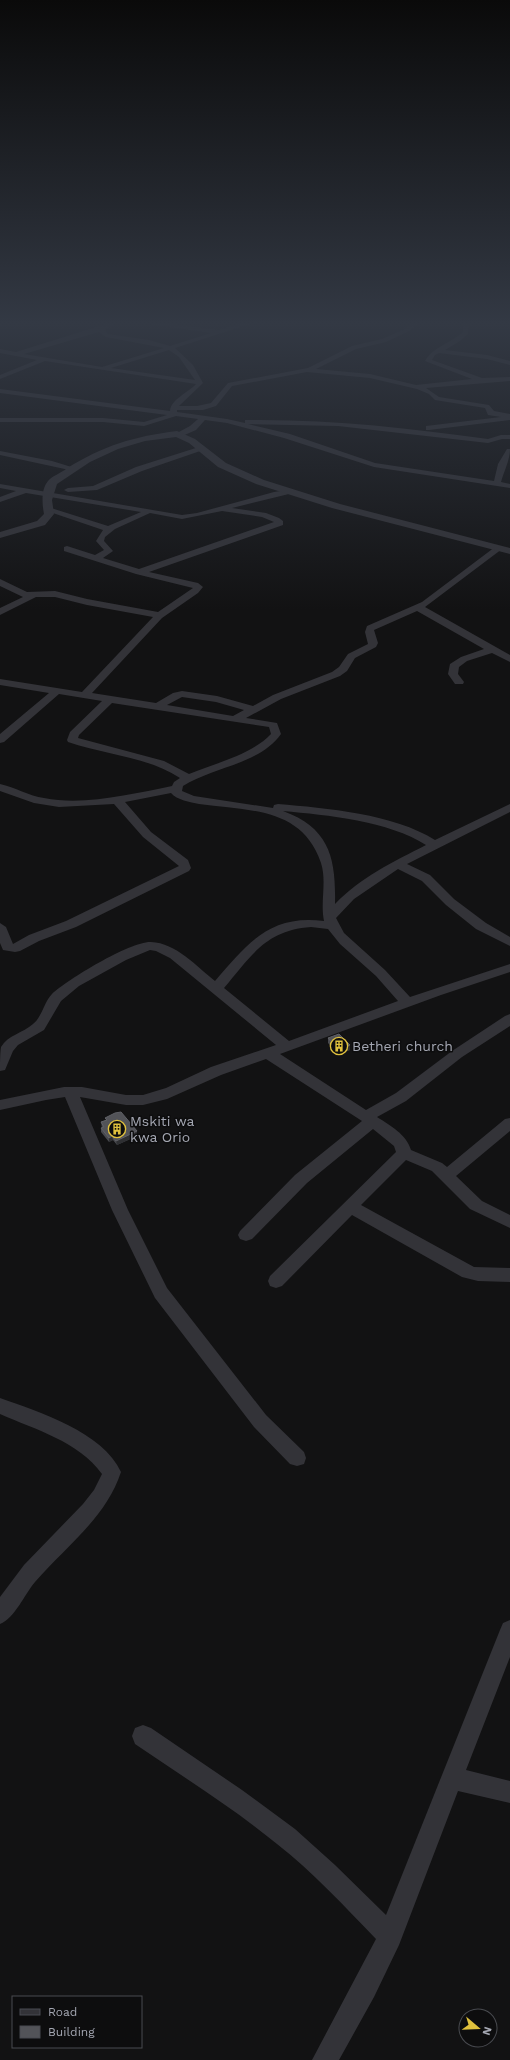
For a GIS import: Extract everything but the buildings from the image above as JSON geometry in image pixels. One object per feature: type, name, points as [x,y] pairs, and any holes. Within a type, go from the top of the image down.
[{"type":"street","points":[[0,420],[103,420],[144,424],[163,417]]},
{"type":"street","points":[[193,417],[231,422],[308,422],[408,430],[488,440],[501,437],[510,437]]},
{"type":"street","points":[[408,430],[509,417]]},
{"type":"street","points":[[0,535],[41,523],[48,516],[48,492],[54,480],[107,450],[144,438],[180,435],[193,428],[202,419]]},
{"type":"street","points":[[231,422],[287,436],[374,465],[510,486]]},
{"type":"street","points":[[180,435],[202,449],[215,460],[236,472],[290,491],[336,506],[510,551]]},
{"type":"street","points":[[0,486],[23,491],[48,492],[94,488],[138,470],[202,449]]},
{"type":"street","points":[[496,484],[502,464],[510,451]]},
{"type":"street","points":[[0,453],[52,463],[74,469]]},
{"type":"street","points":[[3,462],[17,457]]},
{"type":"street","points":[[0,500],[23,491]]},
{"type":"street","points":[[48,492],[170,516],[184,517],[290,491]]},
{"type":"street","points":[[139,572],[280,524],[278,520],[264,515],[219,509]]},
{"type":"street","points":[[48,510],[109,529]]},
{"type":"street","points":[[96,558],[109,551],[99,538],[109,529],[149,511]]},
{"type":"street","points":[[67,549],[139,572],[198,587],[196,591],[159,616],[86,694]]},
{"type":"street","points":[[233,720],[253,708],[277,697],[340,672],[351,656],[373,645],[370,628],[419,608],[438,597],[498,549]]},
{"type":"street","points":[[0,582],[22,594],[32,596],[55,594],[87,602],[153,613],[159,616]]},
{"type":"street","points":[[0,612],[32,596]]},
{"type":"street","points":[[419,608],[510,659]]},
{"type":"street","points":[[459,682],[452,674],[454,666],[464,659],[493,649]]},
{"type":"street","points":[[0,682],[86,694],[273,726],[276,734],[270,742],[255,751],[188,778],[178,784],[176,789]]},
{"type":"street","points":[[0,740],[58,690]]},
{"type":"street","points":[[157,707],[177,695],[182,694],[209,698],[253,708]]},
{"type":"street","points":[[110,699],[74,734],[72,740],[108,751],[155,760],[172,766],[188,778]]},
{"type":"street","points":[[0,787],[48,803],[117,799],[176,789]]},
{"type":"street","points":[[176,789],[178,794],[192,799],[254,808],[288,815],[301,823],[318,841],[329,866],[332,921],[344,940],[385,977],[406,1001]]},
{"type":"street","points":[[0,927],[8,948],[15,948],[34,938],[71,924],[185,868],[184,863],[134,824],[117,799]]},
{"type":"street","points":[[254,808],[270,806],[304,809],[391,825],[413,833],[434,845]]},
{"type":"street","points":[[332,921],[350,896],[384,871],[510,807]]},
{"type":"street","points":[[397,864],[426,878],[450,902],[481,926],[510,942]]},
{"type":"street","points":[[216,988],[265,935],[276,928],[309,922],[332,921]]},
{"type":"street","points":[[0,1066],[7,1049],[21,1036],[39,1028],[56,998],[65,988],[94,971],[149,946],[159,947],[175,955],[287,1047]]},
{"type":"street","points":[[0,1105],[44,1094],[70,1092],[142,1100],[156,1096],[202,1076],[269,1054],[406,1001],[510,968]]},
{"type":"street","points":[[246,1235],[301,1179],[369,1119],[401,1097],[457,1054],[510,1019]]},
{"type":"street","points":[[269,1054],[369,1119],[401,1143],[404,1153]]},
{"type":"street","points":[[70,1092],[120,1210],[161,1293],[260,1421],[297,1458]]},
{"type":"street","points":[[446,1176],[510,1123]]},
{"type":"street","points":[[404,1153],[430,1163],[476,1205],[510,1222]]},
{"type":"street","points":[[276,1280],[404,1153]]},
{"type":"street","points":[[349,1206],[468,1272],[479,1275],[496,1273],[510,1275]]},
{"type":"street","points":[[0,1406],[60,1432],[89,1448],[106,1462],[112,1472],[107,1487],[94,1505],[30,1574],[0,1614]]},
{"type":"street","points":[[325,2060],[365,1988],[390,1936],[510,1630]]},
{"type":"street","points":[[143,1736],[245,1804],[287,1837],[332,1877],[390,1936]]},
{"type":"street","points":[[452,1778],[510,1792]]},
{"type":"place","name":"Betheri church","points":[[339,1046]]},
{"type":"place","name":"Mskiti wa kwa Orio","points":[[117,1129]]}]
